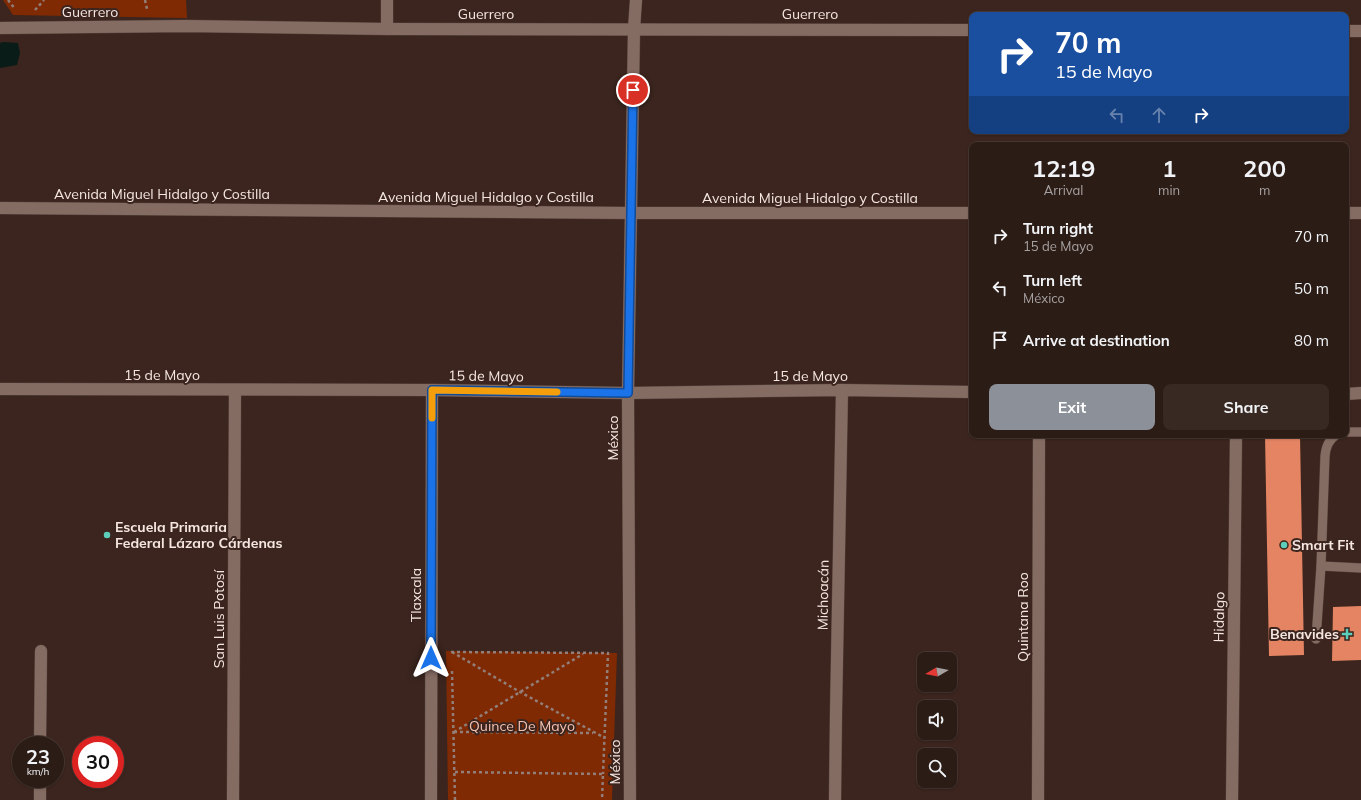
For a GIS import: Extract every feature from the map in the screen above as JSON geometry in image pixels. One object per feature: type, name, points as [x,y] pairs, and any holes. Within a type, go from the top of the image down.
[{"type":"street","points":[[387,29],[388,0]]},
{"type":"street","name":"México","points":[[630,800],[628,393],[634,29],[636,0]]},
{"type":"street","name":"Guerrero","points":[[0,28],[186,26],[387,29],[969,30]]},
{"type":"street","points":[[1349,31],[1361,31]]},
{"type":"street","name":"Avenida Miguel Hidalgo y Costilla","points":[[0,208],[631,213],[969,213]]},
{"type":"street","points":[[1349,214],[1361,214]]},
{"type":"street","name":"15 de Mayo","points":[[0,389],[432,390],[628,393],[842,390],[969,392]]},
{"type":"street","name":"San Luis Potosí","points":[[233,800],[235,390]]},
{"type":"street","name":"Tlaxcala","points":[[431,800],[432,390]]},
{"type":"street","name":"Michoacán","points":[[835,800],[842,390]]},
{"type":"street","points":[[1349,394],[1361,393]]},
{"type":"street","name":"Quintana Roo","points":[[1038,800],[1039,438]]},
{"type":"street","name":"Hidalgo","points":[[1232,800],[1236,438]]},
{"type":"street","points":[[40,736],[41,652]]},
{"type":"street","points":[[40,788],[40,800]]},
{"type":"lane","points":[[1349,432],[1361,432]]},
{"type":"lane","points":[[1316,639],[1321,566],[1325,456],[1328,443],[1332,438]]},
{"type":"lane","points":[[1321,566],[1361,568]]},
{"type":"path","points":[[8,0],[16,10]]},
{"type":"path","points":[[35,10],[44,0]]},
{"type":"path","points":[[145,0],[147,11]]},
{"type":"path","points":[[451,651],[608,653],[602,800]]},
{"type":"path","points":[[451,651],[451,658]]},
{"type":"path","points":[[451,651],[520,692],[605,738]]},
{"type":"path","points":[[454,732],[584,653]]},
{"type":"path","points":[[451,666],[455,800]]},
{"type":"path","points":[[454,732],[594,733]]},
{"type":"path","points":[[455,772],[603,774]]},
{"type":"green space","points":[[3,0],[186,0],[187,18],[13,15]]},
{"type":"green space","name":"Quince De Mayo","points":[[446,651],[617,653],[612,800],[448,800]]},
{"type":"water","points":[[0,43],[18,43],[20,53],[17,65],[0,68]]},
{"type":"building","name":"Smart Fit","points":[[1265,438],[1300,438],[1304,655],[1269,656]]},
{"type":"building","name":"Benavides","points":[[1361,606],[1361,660],[1332,661],[1333,607]]},
{"type":"slow traffic","points":[[432,418],[432,390],[557,392]]},
{"type":"place","name":"Escuela Primaria Federal Lázaro Cárdenas","points":[[107,535]]},
{"type":"place","name":"Smart Fit","points":[[1284,545]]},
{"type":"place","name":"Benavides","points":[[1347,634]]},
{"type":"route","points":[[431,658],[432,390],[628,393],[633,90]]}]
